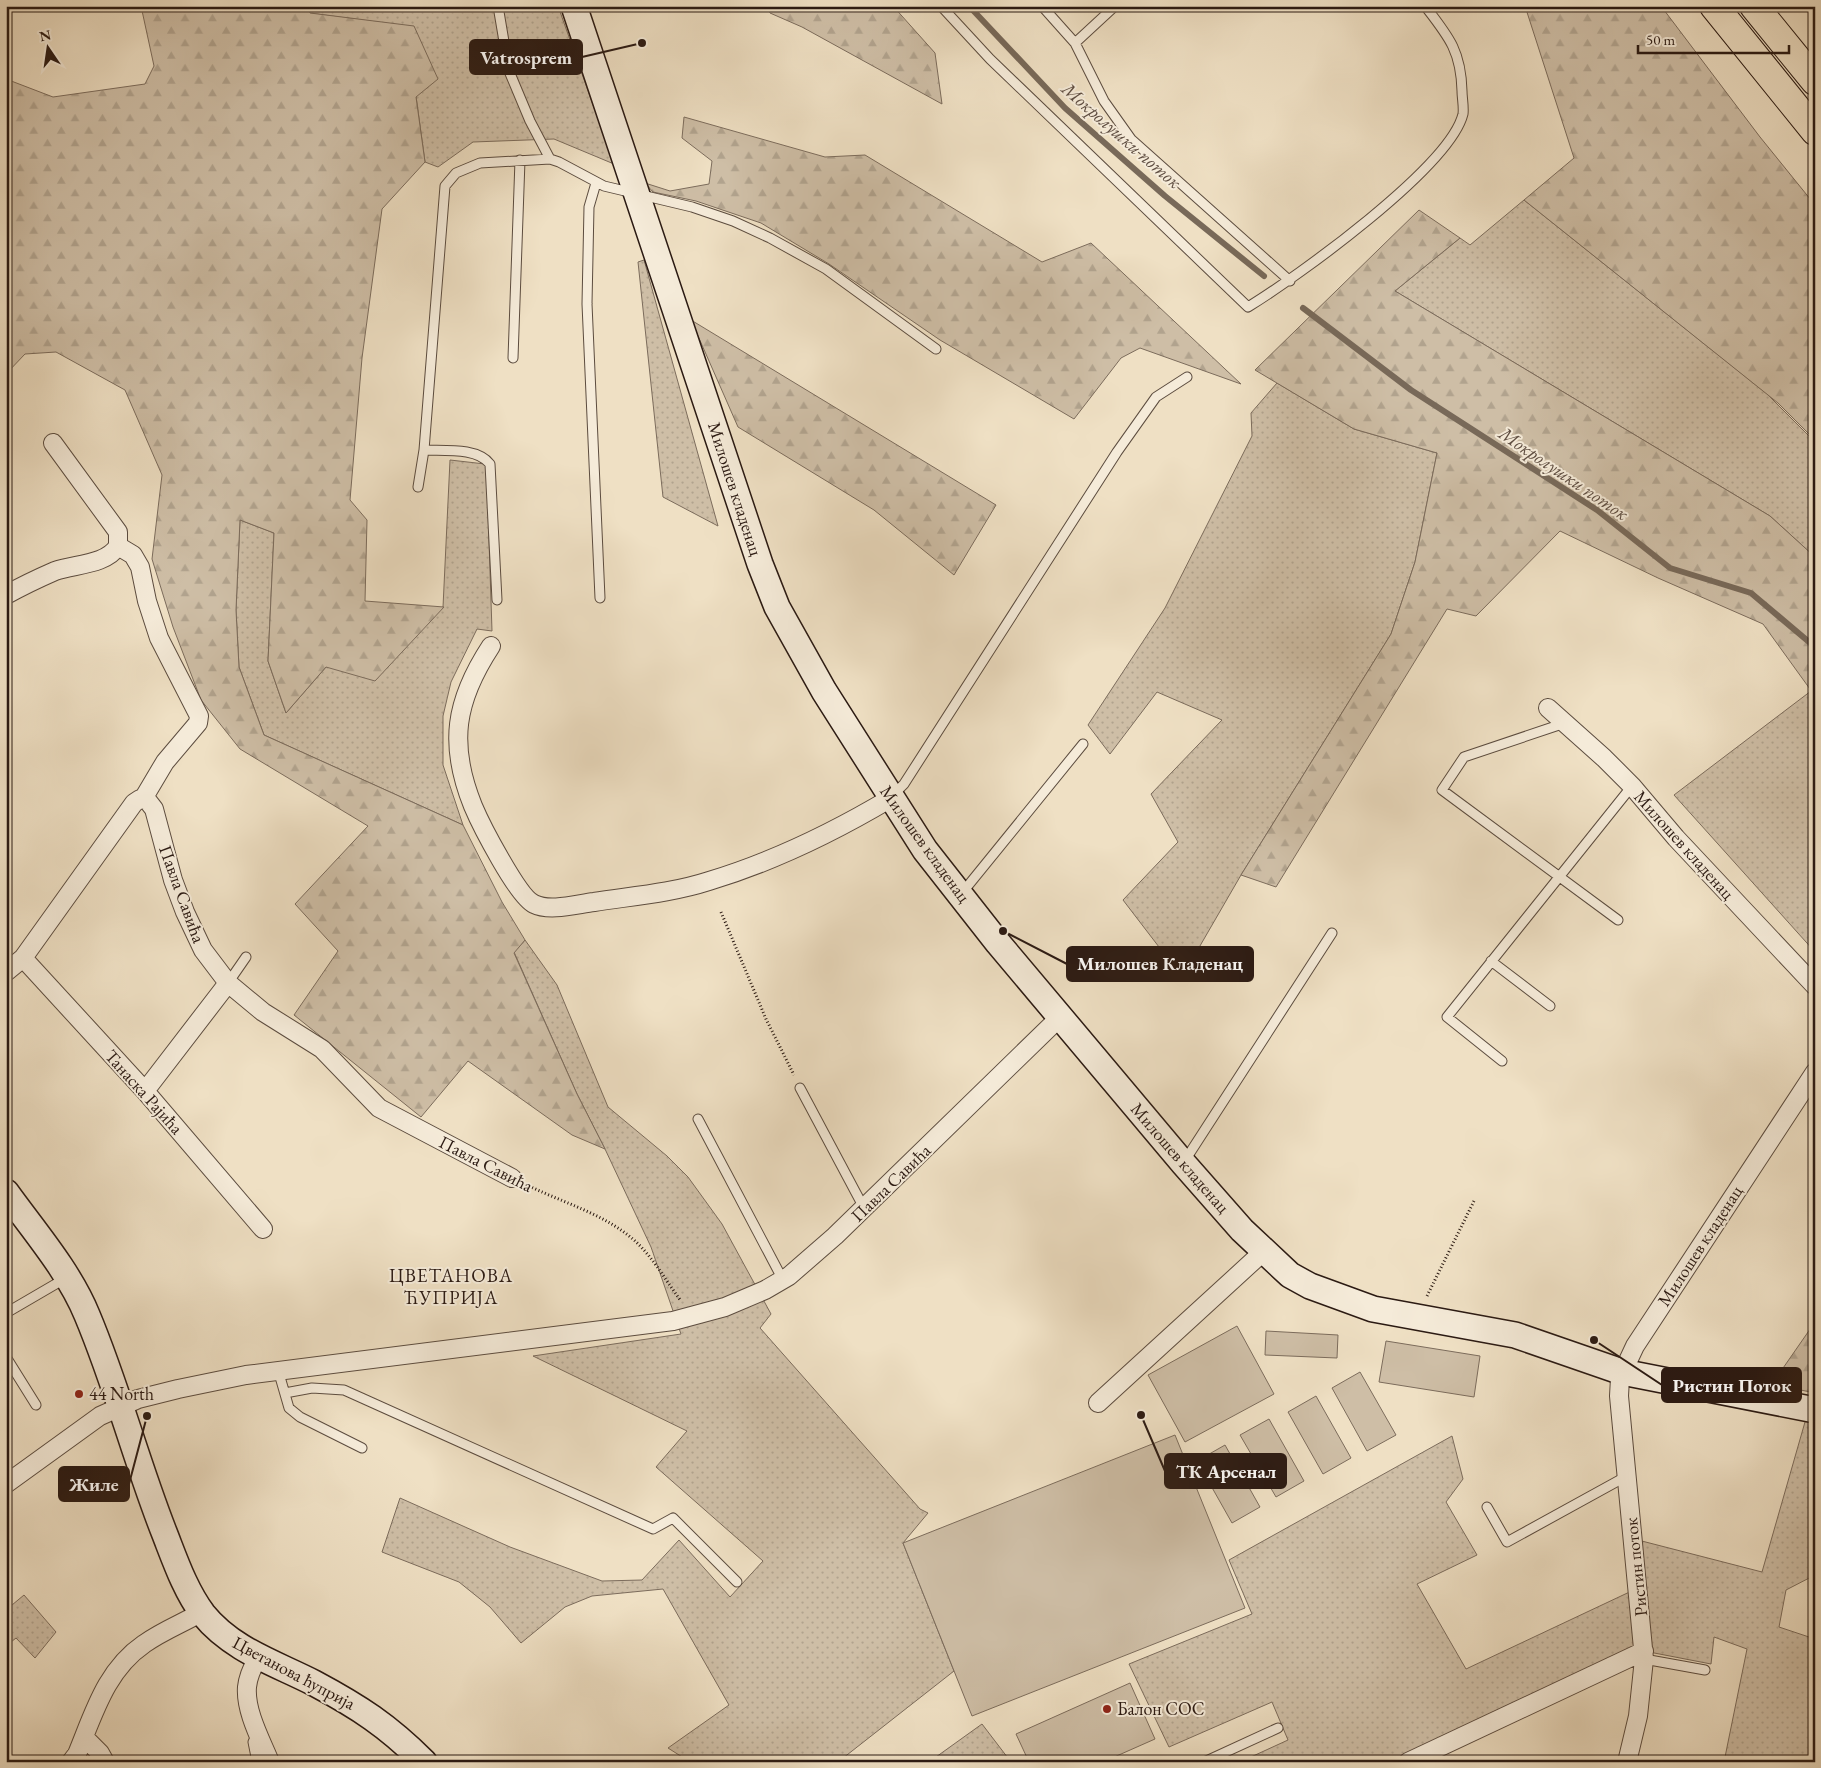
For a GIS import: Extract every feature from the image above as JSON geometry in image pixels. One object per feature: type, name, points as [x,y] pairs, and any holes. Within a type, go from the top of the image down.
[{"type":"highway","points":[[1714,6],[1815,131]]},
{"type":"highway","points":[[1754,6],[1815,81]]},
{"type":"street","name":"Милошев кладенац","points":[[574,6],[772,597],[824,691],[890,798],[926,850],[960,895],[1060,1017],[1183,1163],[1263,1252],[1290,1275],[1310,1286],[1373,1309],[1514,1335],[1622,1372],[1815,1410]]},
{"type":"street","points":[[6,594],[55,572],[100,559],[110,554],[118,546],[118,532],[87,487],[53,443]]},
{"type":"street","points":[[6,972],[23,958],[134,803],[143,799],[165,762],[198,724],[199,716],[160,638],[146,601],[140,567],[133,555],[118,546]]},
{"type":"street","points":[[491,646],[473,673],[463,700],[458,726],[459,760],[474,808],[525,898],[539,906],[579,904],[658,893],[709,881],[780,855],[890,798]]},
{"type":"street","name":"Милошев кладенац","points":[[1548,708],[1632,786],[1676,838],[1815,986]]},
{"type":"street","name":"Павла Савића","points":[[143,799],[147,800],[154,809],[173,880],[191,926],[208,958],[228,983],[263,1012],[322,1050],[379,1108],[512,1178]]},
{"type":"street","name":"Танаска Рајића","points":[[23,958],[145,1091],[263,1229]]},
{"type":"street","points":[[145,1091],[228,983]]},
{"type":"street","name":"Павла Савића","points":[[688,1318],[725,1308],[783,1280],[835,1236],[1060,1017]]},
{"type":"street","name":"Милошев кладенац","points":[[1622,1372],[1635,1346],[1815,1072]]},
{"type":"street","name":"Цветанова ћуприја","points":[[6,1192],[66,1278],[86,1313],[171,1550],[182,1577],[202,1612],[214,1627],[258,1657],[314,1683],[376,1719],[424,1762]]},
{"type":"street","points":[[1098,1403],[1263,1252]]},
{"type":"street","points":[[6,1484],[86,1425],[120,1406],[138,1399],[178,1389],[278,1370],[617,1329],[688,1318]]},
{"type":"street","name":"Ристин поток","points":[[1622,1372],[1619,1396],[1644,1655],[1638,1716],[1626,1762]]},
{"type":"street","points":[[71,1762],[108,1682],[126,1658],[157,1636],[202,1612]]},
{"type":"street","points":[[1408,1762],[1644,1655]]},
{"type":"street","points":[[258,1657],[250,1674],[247,1687],[248,1701],[270,1762]]},
{"type":"street","points":[[84,1737],[100,1753],[105,1762]]},
{"type":"lane","points":[[498,6],[512,78],[530,121],[550,159]]},
{"type":"lane","points":[[941,6],[990,59],[1248,307],[1290,281],[1393,198],[1446,147],[1463,114],[1462,70],[1452,41],[1425,6]]},
{"type":"lane","points":[[1042,6],[1075,43],[1104,101],[1132,138],[1290,281]]},
{"type":"lane","points":[[1075,43],[1114,6]]},
{"type":"lane","points":[[418,488],[424,450],[445,186],[456,174],[480,163],[550,159],[559,162],[596,183],[637,195],[692,207],[733,222],[770,238],[826,269],[936,349]]},
{"type":"lane","points":[[514,358],[520,160]]},
{"type":"lane","points":[[596,183],[589,207],[587,304],[600,598]]},
{"type":"lane","points":[[890,798],[904,784],[1117,452],[1156,396],[1187,377]]},
{"type":"lane","points":[[424,450],[475,454],[484,457],[490,464],[497,600]]},
{"type":"lane","points":[[1565,724],[1464,758],[1442,790],[1618,920]]},
{"type":"lane","points":[[960,895],[1083,744]]},
{"type":"lane","points":[[1502,1061],[1447,1017],[1632,786]]},
{"type":"lane","points":[[1183,1163],[1332,934]]},
{"type":"lane","points":[[228,983],[246,957]]},
{"type":"lane","points":[[1491,961],[1550,1006]]},
{"type":"lane","points":[[800,1088],[864,1208]]},
{"type":"lane","points":[[698,1119],[783,1280]]},
{"type":"lane","points":[[6,1313],[66,1278]]},
{"type":"lane","points":[[6,1357],[36,1405]]},
{"type":"lane","points":[[278,1370],[289,1408],[300,1417],[362,1448]]},
{"type":"lane","points":[[285,1392],[312,1388],[344,1390],[654,1529],[673,1518],[737,1582]]},
{"type":"lane","points":[[1487,1507],[1507,1542],[1627,1476]]},
{"type":"lane","points":[[1644,1655],[1705,1670]]},
{"type":"lane","points":[[1204,1762],[1278,1728]]},
{"type":"lane","points":[[257,1762],[252,1742],[259,1732]]},
{"type":"path","points":[[721,912],[766,1019],[800,1088]]},
{"type":"path","name":"Павла Савића","points":[[512,1178],[609,1223],[634,1240],[653,1260],[682,1304],[688,1318]]},
{"type":"path","points":[[1416,1317],[1474,1201]]},
{"type":"green space","points":[[141,6],[307,6],[310,13],[414,26],[438,79],[416,97],[425,162],[382,209],[362,358],[350,500],[367,520],[365,601],[444,607],[375,681],[326,667],[286,713],[268,661],[274,533],[240,520],[236,610],[239,667],[264,735],[463,825],[502,902],[525,940],[514,953],[577,1094],[605,1149],[572,1135],[468,1061],[421,1117],[294,1015],[338,951],[295,904],[368,826],[240,749],[201,700],[173,627],[152,559],[162,475],[125,390],[56,352],[25,354],[6,374],[6,79],[53,97],[145,84],[154,66]]},
{"type":"green space","points":[[307,6],[558,6],[614,164],[554,139],[473,142],[438,167],[425,162],[416,96],[414,27],[309,13]]},
{"type":"green space","points":[[766,6],[893,6],[935,53],[942,104],[802,27],[770,13]]},
{"type":"green space","points":[[1525,6],[1661,6],[1760,137],[1815,205],[1815,440],[1778,403],[1524,200],[1574,158]]},
{"type":"green space","points":[[684,117],[825,157],[865,155],[1042,262],[1091,243],[1241,384],[1140,348],[1121,358],[1074,419],[940,340],[829,264],[761,223],[696,201],[653,192],[645,183],[670,191],[709,184],[712,161],[682,138]]},
{"type":"green space","points":[[1524,200],[1766,393],[1815,442],[1815,557],[1770,516],[1395,291],[1460,238],[1470,245]]},
{"type":"green space","points":[[1419,210],[1460,238],[1395,291],[1770,516],[1815,557],[1815,696],[1763,624],[1658,578],[1560,531],[1476,616],[1447,609],[1276,887],[1241,875],[1391,634],[1415,562],[1437,453],[1354,429],[1255,370]]},
{"type":"green space","points":[[644,260],[718,526],[663,497],[638,262]]},
{"type":"green space","points":[[691,320],[996,505],[954,575],[874,510],[738,427]]},
{"type":"green space","points":[[1277,383],[1354,429],[1437,453],[1415,562],[1391,634],[1241,875],[1182,977],[1123,900],[1178,842],[1151,794],[1222,720],[1157,692],[1110,754],[1088,725],[1165,608],[1252,436],[1251,413]]},
{"type":"green space","points":[[450,460],[485,464],[487,480],[492,631],[477,629],[451,682],[443,716],[443,765],[463,825],[264,735],[239,667],[236,610],[240,520],[274,533],[268,661],[286,713],[326,667],[443,607]]},
{"type":"green space","points":[[1811,691],[1815,696],[1815,952],[1674,795]]},
{"type":"green space","points":[[525,940],[557,985],[608,1107],[667,1156],[688,1177],[722,1224],[771,1314],[760,1328],[920,1509],[928,1513],[903,1543],[954,1671],[838,1762],[690,1762],[668,1748],[729,1705],[663,1589],[592,1596],[565,1607],[521,1643],[490,1607],[459,1582],[382,1552],[400,1498],[510,1547],[602,1581],[642,1580],[679,1540],[730,1597],[763,1561],[656,1467],[687,1431],[533,1356],[681,1334],[651,1247],[577,1094],[514,952]]},
{"type":"green space","points":[[1815,1322],[1815,1393],[1772,1384]]},
{"type":"green space","points":[[1237,1326],[1274,1394],[1185,1442],[1148,1375]]},
{"type":"green space","points":[[1266,1331],[1338,1335],[1337,1358],[1265,1355]]},
{"type":"green space","points":[[1386,1341],[1480,1356],[1474,1397],[1379,1382]]},
{"type":"green space","points":[[1360,1372],[1396,1435],[1367,1451],[1332,1388]]},
{"type":"green space","points":[[1316,1396],[1351,1458],[1323,1474],[1288,1412]]},
{"type":"green space","points":[[1809,1408],[1815,1410],[1815,1575],[1786,1590],[1779,1627],[1815,1639],[1815,1762],[1724,1762],[1747,1649],[1714,1637],[1711,1664],[1644,1651],[1408,1762],[1240,1762],[1288,1740],[1272,1702],[1169,1747],[1129,1664],[1252,1614],[1229,1560],[1452,1436],[1463,1479],[1446,1502],[1477,1555],[1417,1584],[1466,1669],[1638,1588],[1634,1539],[1762,1572]]},
{"type":"green space","points":[[1269,1419],[1304,1481],[1276,1497],[1240,1435]]},
{"type":"green space","points":[[1175,1435],[1245,1608],[972,1716],[903,1543]]},
{"type":"green space","points":[[1225,1445],[1260,1507],[1232,1523],[1197,1461]]},
{"type":"green space","points":[[24,1595],[56,1632],[35,1658],[16,1638],[6,1646],[6,1610]]},
{"type":"green space","name":"Балон СОС","points":[[1130,1683],[1155,1739],[1103,1762],[1029,1762],[1016,1734]]},
{"type":"green space","points":[[982,1724],[1011,1762],[929,1762]]},
{"type":"waterway","name":"Мокролушки поток","points":[[969,6],[1065,108],[1165,196],[1264,276]]},
{"type":"waterway","name":"Мокролушки поток","points":[[1303,308],[1411,390],[1597,510],[1670,568],[1751,593],[1815,647]]},
{"type":"place","name":"Vatrosprem","points":[[642,43]]},
{"type":"place","name":"Милошев Кладенац","points":[[1003,931]]},
{"type":"place","name":"Ристин Поток","points":[[1594,1340]]},
{"type":"place","name":"44 North","points":[[79,1394]]},
{"type":"place","name":"ТК Арсенал","points":[[1141,1415]]},
{"type":"place","name":"Жиле","points":[[147,1416]]},
{"type":"place","name":"Балон СОС","points":[[1107,1709]]},
{"type":"district","name":"ЦВЕТАНОВА ЋУПРИЈА","points":[[451,1286]]}]
